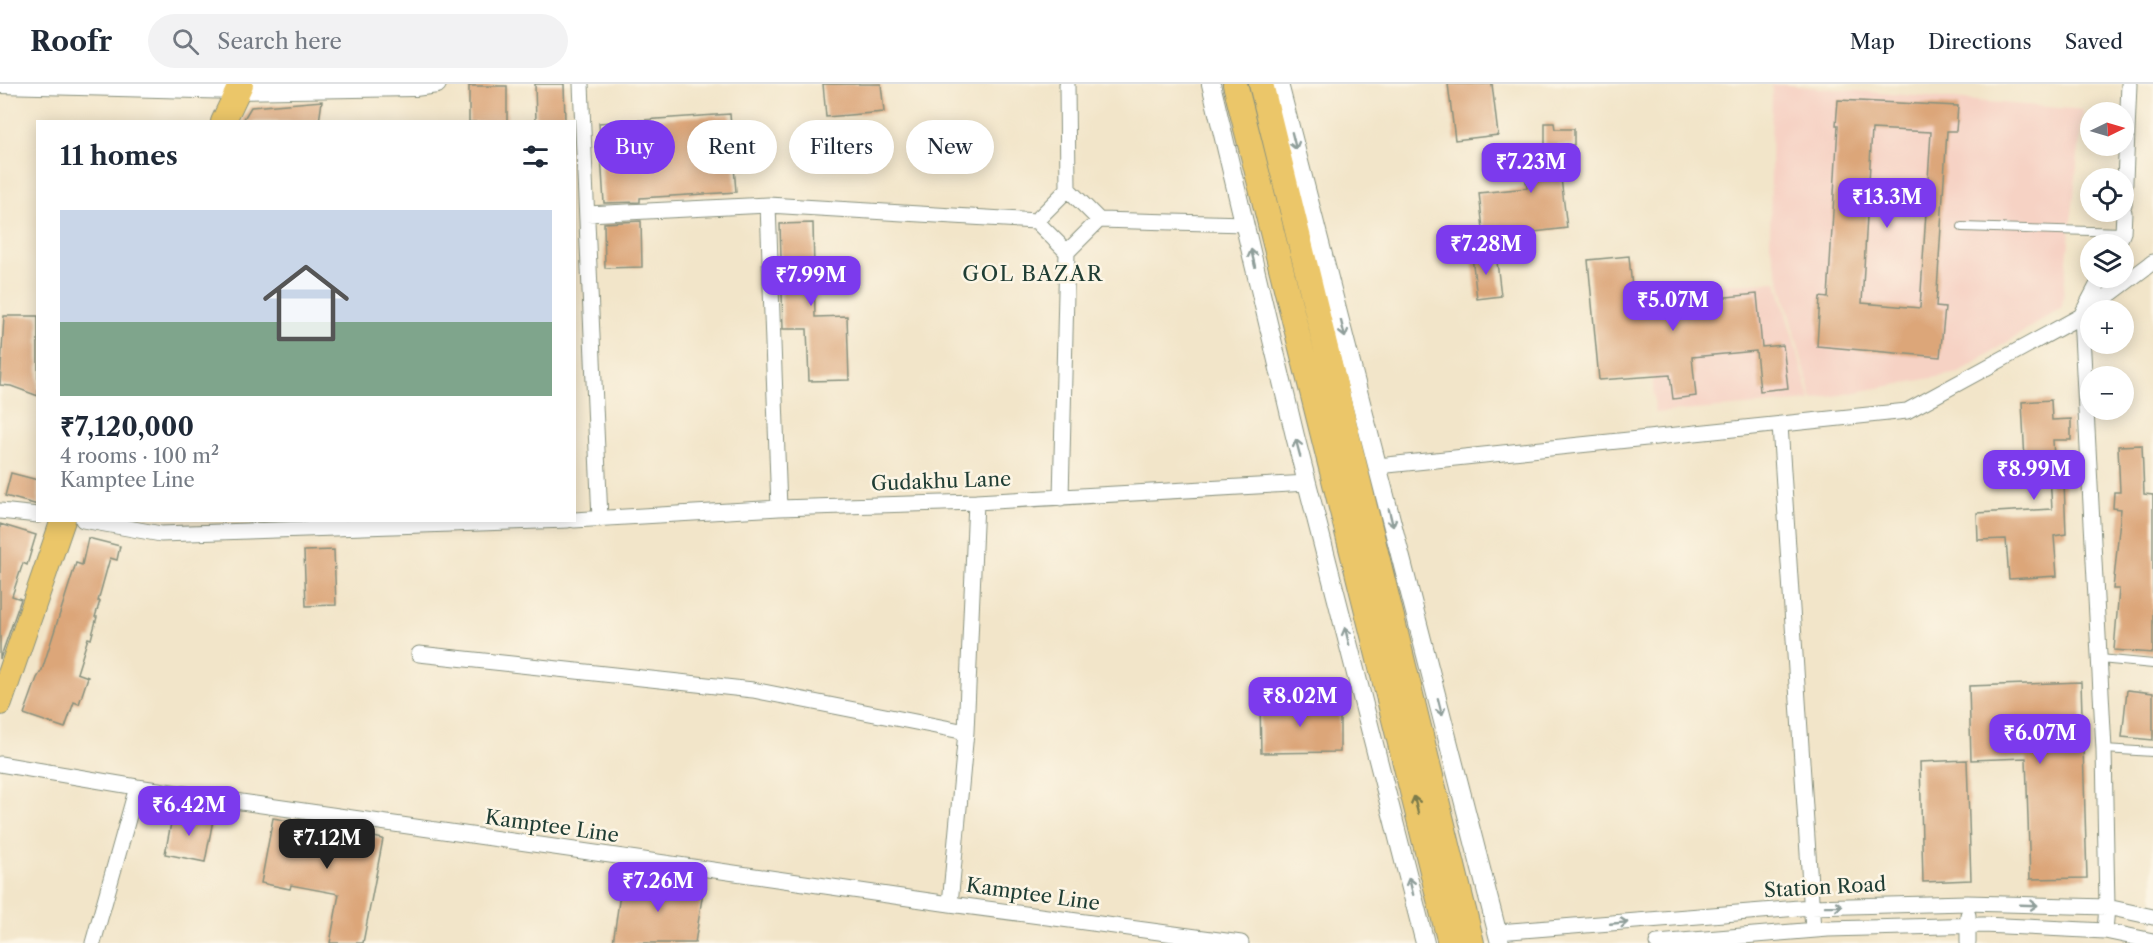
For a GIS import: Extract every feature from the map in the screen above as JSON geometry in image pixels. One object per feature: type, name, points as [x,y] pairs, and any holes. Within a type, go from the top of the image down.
[{"type":"main road","points":[[1235,84],[1450,943]]},
{"type":"main road","points":[[1261,84],[1472,943]]},
{"type":"main road","points":[[224,120],[239,87]]},
{"type":"main road","points":[[0,703],[6,665],[62,522]]},
{"type":"street","points":[[0,84],[415,87],[436,84]]},
{"type":"street","points":[[581,84],[583,221],[600,519]]},
{"type":"street","points":[[1067,84],[1068,189],[1099,220],[1245,224]]},
{"type":"street","points":[[1211,84],[1308,483],[1425,943]]},
{"type":"street","points":[[1280,84],[1499,938]]},
{"type":"street","points":[[2126,168],[2129,84]]},
{"type":"street","points":[[1036,221],[1068,189]]},
{"type":"street","points":[[583,221],[768,206],[1036,221],[1067,252]]},
{"type":"street","points":[[768,206],[779,508]]},
{"type":"street","points":[[1061,498],[1067,252],[1099,220]]},
{"type":"street","points":[[2102,300],[2153,262]]},
{"type":"street","points":[[1378,466],[1907,411],[2080,317]]},
{"type":"street","points":[[2083,354],[2104,749],[2107,907],[2105,931]]},
{"type":"street","points":[[1780,425],[1813,930]]},
{"type":"street","name":"Gudakhu Lane","points":[[576,520],[779,508],[1061,498],[1308,483]]},
{"type":"street","points":[[950,904],[966,732],[976,502]]},
{"type":"street","points":[[0,511],[36,515]]},
{"type":"street","points":[[94,522],[161,534],[510,522]]},
{"type":"street","points":[[419,654],[753,690],[966,732]]},
{"type":"street","name":"Kamptee Line","points":[[0,764],[137,787],[950,904],[1241,943]]},
{"type":"street","points":[[93,943],[137,787]]},
{"type":"street","points":[[1967,903],[1968,943]]},
{"type":"street","name":"Station Road","points":[[1499,938],[1811,907],[1967,903],[2107,907],[2153,917]]},
{"type":"street","points":[[1657,943],[1813,930],[1968,925],[2105,931],[2153,941]]},
{"type":"lane","points":[[1962,226],[2080,235]]},
{"type":"lane","points":[[2100,659],[2153,664]]},
{"type":"lane","points":[[2104,749],[2153,752]]},
{"type":"shaded area","points":[[1772,84],[2080,110],[2080,138],[2062,307],[1959,373],[1813,400],[1770,245]]},
{"type":"shaded area","points":[[1777,282],[1811,401],[1655,413],[1649,332],[1689,329],[1686,285]]},
{"type":"building","points":[[535,84],[564,84],[565,120],[536,120]]},
{"type":"building","points":[[823,84],[881,84],[884,112],[826,117]]},
{"type":"building","points":[[1448,84],[1492,84],[1498,135],[1455,140]]},
{"type":"building","points":[[469,86],[507,86],[507,120],[469,120]]},
{"type":"building","points":[[1838,100],[1958,106],[1956,131],[1947,131],[1936,307],[1945,308],[1940,357],[1817,346],[1820,297],[1828,298],[1838,125],[1836,125]],"holes":[[[1872,129],[1931,132],[1920,308],[1862,303]]]},
{"type":"building","points":[[322,101],[319,120],[243,120],[251,107]]},
{"type":"building","points":[[730,114],[730,120],[687,120],[687,174],[735,174],[736,192],[640,198],[640,202],[604,203],[602,174],[675,174],[675,120],[643,120]]},
{"type":"building","points":[[1545,123],[1554,123],[1555,129],[1574,129],[1574,145],[1557,145],[1567,228],[1484,238],[1479,193],[1527,188],[1523,156],[1545,153]]},
{"type":"building","points":[[641,221],[642,267],[605,268],[604,223]]},
{"type":"building","points":[[813,223],[815,317],[847,316],[849,380],[809,381],[807,329],[783,329],[780,224]]},
{"type":"building","points":[[1496,253],[1501,296],[1477,299],[1472,256]]},
{"type":"building","points":[[1629,256],[1633,298],[1684,294],[1685,301],[1757,294],[1762,347],[1783,345],[1788,388],[1760,391],[1756,351],[1692,357],[1696,396],[1673,399],[1670,375],[1599,380],[1588,260]]},
{"type":"building","points":[[4,316],[36,316],[36,395],[11,386],[0,385]]},
{"type":"building","points":[[2051,400],[2052,420],[2071,419],[2071,440],[2053,440],[2054,458],[2063,457],[2066,534],[2054,536],[2057,576],[2009,579],[2006,539],[1978,540],[1977,513],[2052,509],[2049,461],[2025,462],[2022,402]]},
{"type":"building","points":[[2142,445],[2144,494],[2153,495],[2153,653],[2114,650],[2119,589],[2113,589],[2121,509],[2113,508],[2114,492],[2120,492],[2118,446]]},
{"type":"building","points":[[11,473],[36,479],[36,504],[5,496]]},
{"type":"building","points":[[0,524],[36,535],[27,565],[23,563],[12,596],[21,599],[0,659]]},
{"type":"building","points":[[88,538],[120,546],[117,560],[110,558],[98,601],[100,601],[91,639],[88,638],[77,673],[88,677],[79,704],[74,702],[65,728],[24,714],[42,670],[76,563],[82,565]]},
{"type":"building","points":[[334,550],[336,605],[306,606],[304,551]]},
{"type":"building","points":[[2081,682],[2087,878],[2030,879],[2026,758],[1971,760],[1969,686]]},
{"type":"building","points":[[2127,690],[2153,693],[2153,740],[2122,737]]},
{"type":"building","points":[[1340,703],[1340,752],[1261,753],[1260,704]]},
{"type":"building","points":[[1967,760],[1971,880],[1923,882],[1920,762]]},
{"type":"building","points":[[173,813],[213,820],[205,862],[165,854]]},
{"type":"building","points":[[273,818],[307,824],[307,822],[383,839],[363,943],[330,943],[339,894],[291,885],[290,889],[261,883]]},
{"type":"building","points":[[668,879],[704,885],[695,943],[613,943],[622,880],[667,886]]},
{"type":"district","name":"GOL BAZAR","points":[[1033,273]]}]
